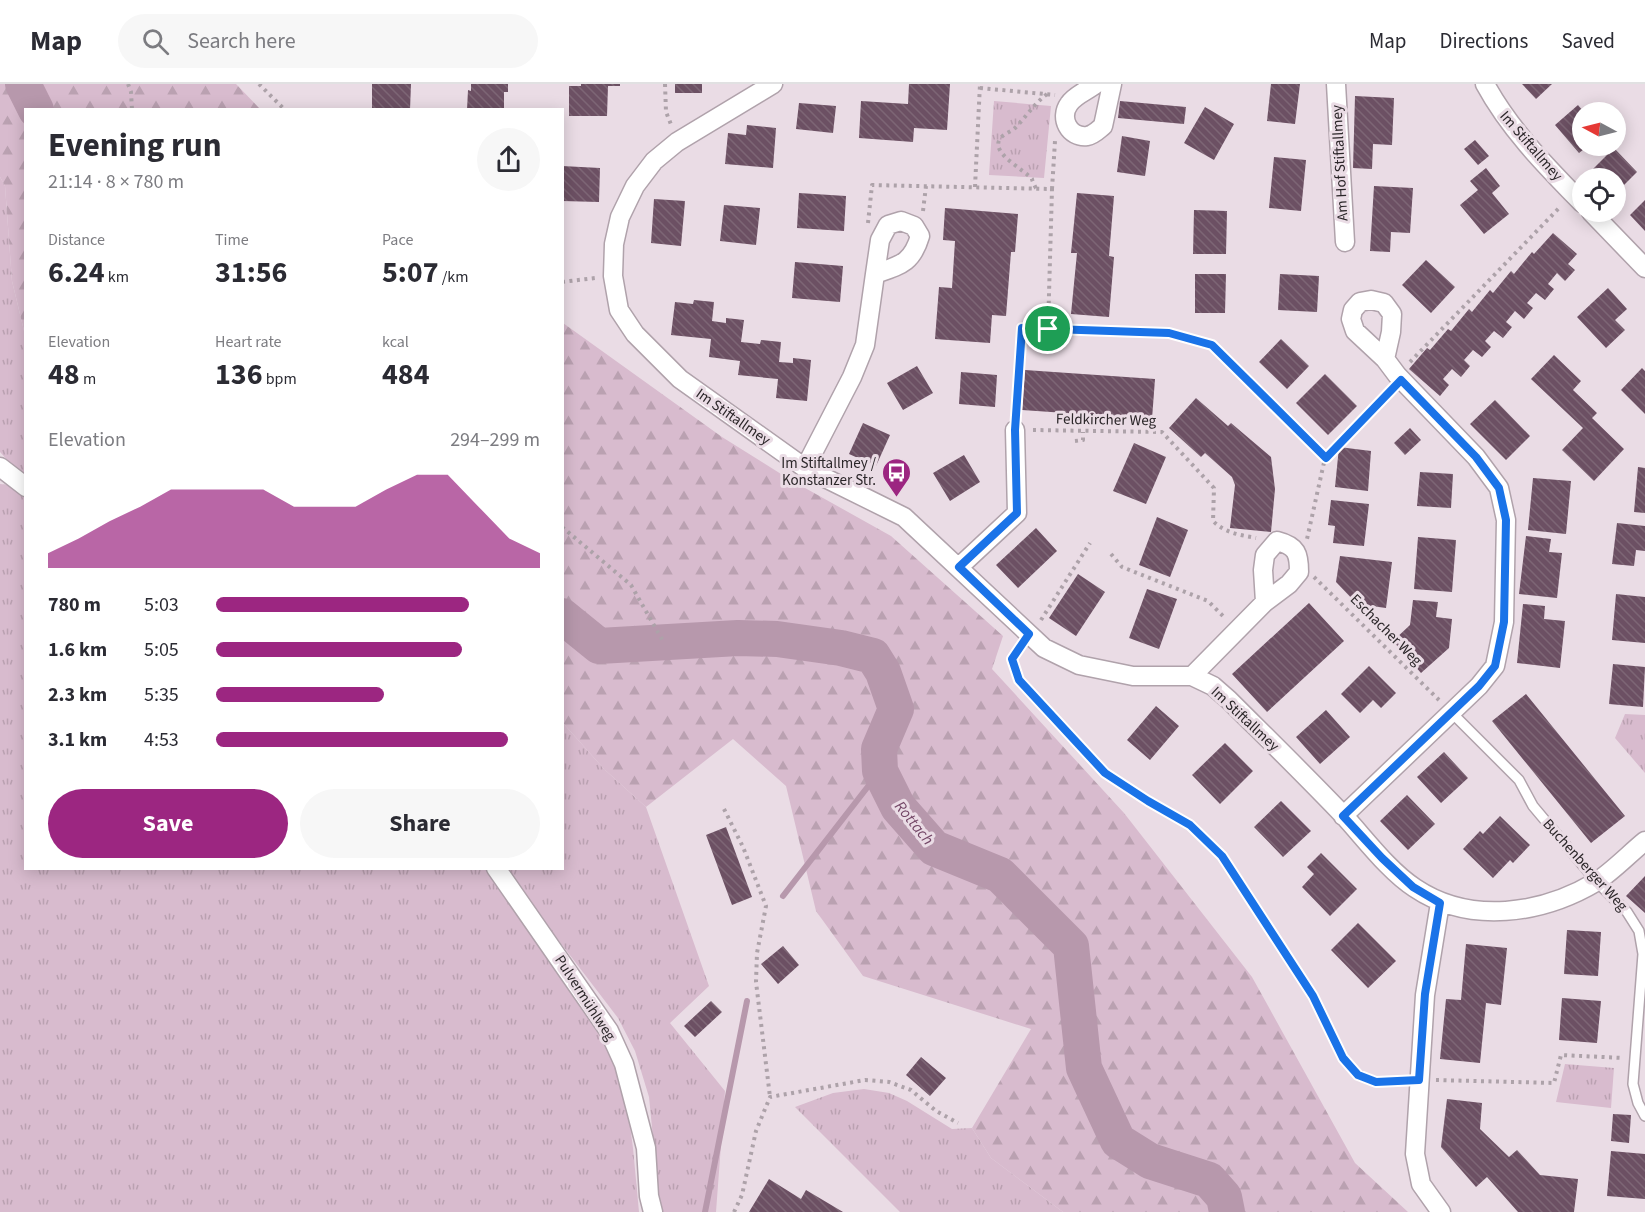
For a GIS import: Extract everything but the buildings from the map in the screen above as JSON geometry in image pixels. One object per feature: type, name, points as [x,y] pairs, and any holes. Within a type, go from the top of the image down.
[{"type":"street","name":"Im Stiftallmey","points":[[773,84],[677,142],[654,161],[635,186],[620,217],[614,244],[613,276],[619,310],[635,334],[680,379],[805,468],[904,517],[1044,648],[1079,665],[1133,676],[1192,676],[1213,686],[1382,858],[1413,887],[1440,903],[1461,909],[1499,911],[1541,906],[1596,881],[1645,841]]},
{"type":"street","points":[[1096,84],[1069,103],[1064,113],[1065,122],[1071,131],[1085,137],[1093,135],[1103,126],[1112,84]]},
{"type":"street","name":"Am Hof Stiftallmey","points":[[1336,84],[1345,242]]},
{"type":"street","name":"Im Stiftallmey","points":[[1485,84],[1499,111],[1524,143],[1572,192]]},
{"type":"street","points":[[1600,222],[1645,268]]},
{"type":"street","points":[[805,468],[852,377],[865,345],[875,274]]},
{"type":"street","points":[[1343,816],[1479,686],[1495,666],[1504,622],[1506,520],[1499,488],[1476,457],[1399,378],[1385,358]]},
{"type":"street","points":[[959,567],[1017,513],[1015,430]]},
{"type":"street","points":[[0,467],[24,485]]},
{"type":"street","points":[[1192,676],[1265,602],[1288,584],[1299,564],[1289,544],[1277,541],[1265,555],[1263,570],[1265,602]]},
{"type":"street","name":"Pulvermühlweg","points":[[497,870],[609,1031],[624,1064],[646,1148],[649,1196],[653,1212]]},
{"type":"street","points":[[1440,903],[1425,994],[1415,1154],[1420,1184],[1441,1212]]},
{"type":"lane","name":"Buchenberger Weg","points":[[1452,713],[1519,780],[1533,806],[1596,881],[1628,912],[1639,931],[1642,954],[1634,1084],[1638,1103],[1645,1116]]},
{"type":"path","points":[[128,84],[132,108]]},
{"type":"path","points":[[259,84],[283,108]]},
{"type":"path","points":[[665,84],[666,112],[677,142]]},
{"type":"path","points":[[975,188],[980,86],[1077,96]]},
{"type":"path","points":[[1036,188],[1032,179],[1002,154],[998,144],[1000,138],[1013,129],[1036,102],[1047,94]]},
{"type":"path","points":[[1048,329],[1055,142]]},
{"type":"path","points":[[872,184],[1053,189]]},
{"type":"path","points":[[1299,564],[1309,535],[1326,458],[1399,378],[1572,204]]},
{"type":"path","points":[[564,282],[613,276]]},
{"type":"path","points":[[1015,430],[1022,328],[1169,333],[1212,345],[1326,458]]},
{"type":"path","name":"Feldkircher Weg","points":[[1015,430],[1162,432],[1214,488],[1212,515],[1213,521],[1219,528],[1235,534],[1277,541]]},
{"type":"path","points":[[1075,441],[1083,440],[1083,432]]},
{"type":"path","points":[[564,529],[631,585],[663,641]]},
{"type":"path","points":[[1048,612],[1090,543]]},
{"type":"path","points":[[1111,555],[1122,567],[1209,601]]},
{"type":"path","name":"Eschacher Weg","points":[[1299,564],[1316,578],[1452,713]]},
{"type":"path","points":[[1029,634],[1012,659],[1019,680],[1105,773],[1190,825],[1222,856],[1313,996],[1343,1058],[1358,1075],[1376,1082],[1419,1080],[1554,1083],[1560,1055],[1635,1059]]},
{"type":"path","points":[[724,809],[743,847],[766,906],[757,953],[756,982],[770,1097],[756,1131],[742,1195],[734,1212]]},
{"type":"path","points":[[770,1097],[865,1080],[889,1082],[911,1090],[936,1111],[958,1123]]},
{"type":"green space","points":[[0,84],[236,84],[259,108],[24,108],[24,331],[12,281],[5,186],[0,177]]},
{"type":"green space","points":[[994,101],[1051,106],[1044,178],[989,175]]},
{"type":"green space","points":[[0,177],[5,186],[12,281],[24,331],[24,473],[0,452]]},
{"type":"green space","points":[[564,324],[722,437],[789,479],[891,536],[1003,636],[992,669],[1124,813],[1252,977],[1355,1163],[1408,1212],[1063,1212],[991,1158],[972,1128],[1031,1029],[863,976],[816,911],[786,786],[733,739],[646,807],[604,769],[564,724]]},
{"type":"green space","points":[[0,484],[9,485],[24,496],[24,870],[488,870],[602,1034],[616,1066],[627,1103],[639,1212],[0,1212]]},
{"type":"green space","points":[[1625,714],[1645,715],[1645,773],[1615,738]]},
{"type":"green space","points":[[564,724],[604,769],[646,807],[709,986],[670,1023],[725,1091],[716,1212],[663,1212],[659,1198],[649,1097],[635,1051],[618,1018],[505,870],[564,870]]},
{"type":"green space","points":[[1565,1064],[1614,1068],[1611,1108],[1556,1102]]},
{"type":"green space","points":[[864,1089],[889,1093],[907,1101],[952,1129],[972,1128],[991,1158],[1063,1212],[900,1212],[795,1107],[833,1093]]},
{"type":"waterway","name":"Rottach","points":[[23,84],[35,108]]},
{"type":"waterway","name":"Rottach","points":[[564,618],[599,646],[738,638],[777,639],[841,648],[873,656],[883,672],[896,709],[879,749],[880,771],[898,807],[934,848],[1000,875],[1071,946],[1084,1068],[1118,1141],[1150,1161],[1209,1180],[1224,1197],[1227,1212]]},
{"type":"waterway","points":[[783,896],[880,771]]},
{"type":"waterway","points":[[705,1212],[747,1001]]},
{"type":"place","name":"Im Stiftallmey / Konstanzer Str.","points":[[897,498]]},
{"type":"route","points":[[1022,328],[1048,329],[1169,333],[1212,345],[1326,458],[1401,380],[1476,457],[1499,488],[1506,520],[1504,622],[1495,666],[1452,713],[1343,816],[1413,887],[1440,903],[1425,994],[1419,1080],[1376,1082],[1358,1075],[1343,1058],[1313,996],[1222,856],[1190,825],[1105,773],[1057,722],[1019,680],[1012,659],[1029,634],[959,567],[1017,513],[1015,430],[1022,328]]}]
